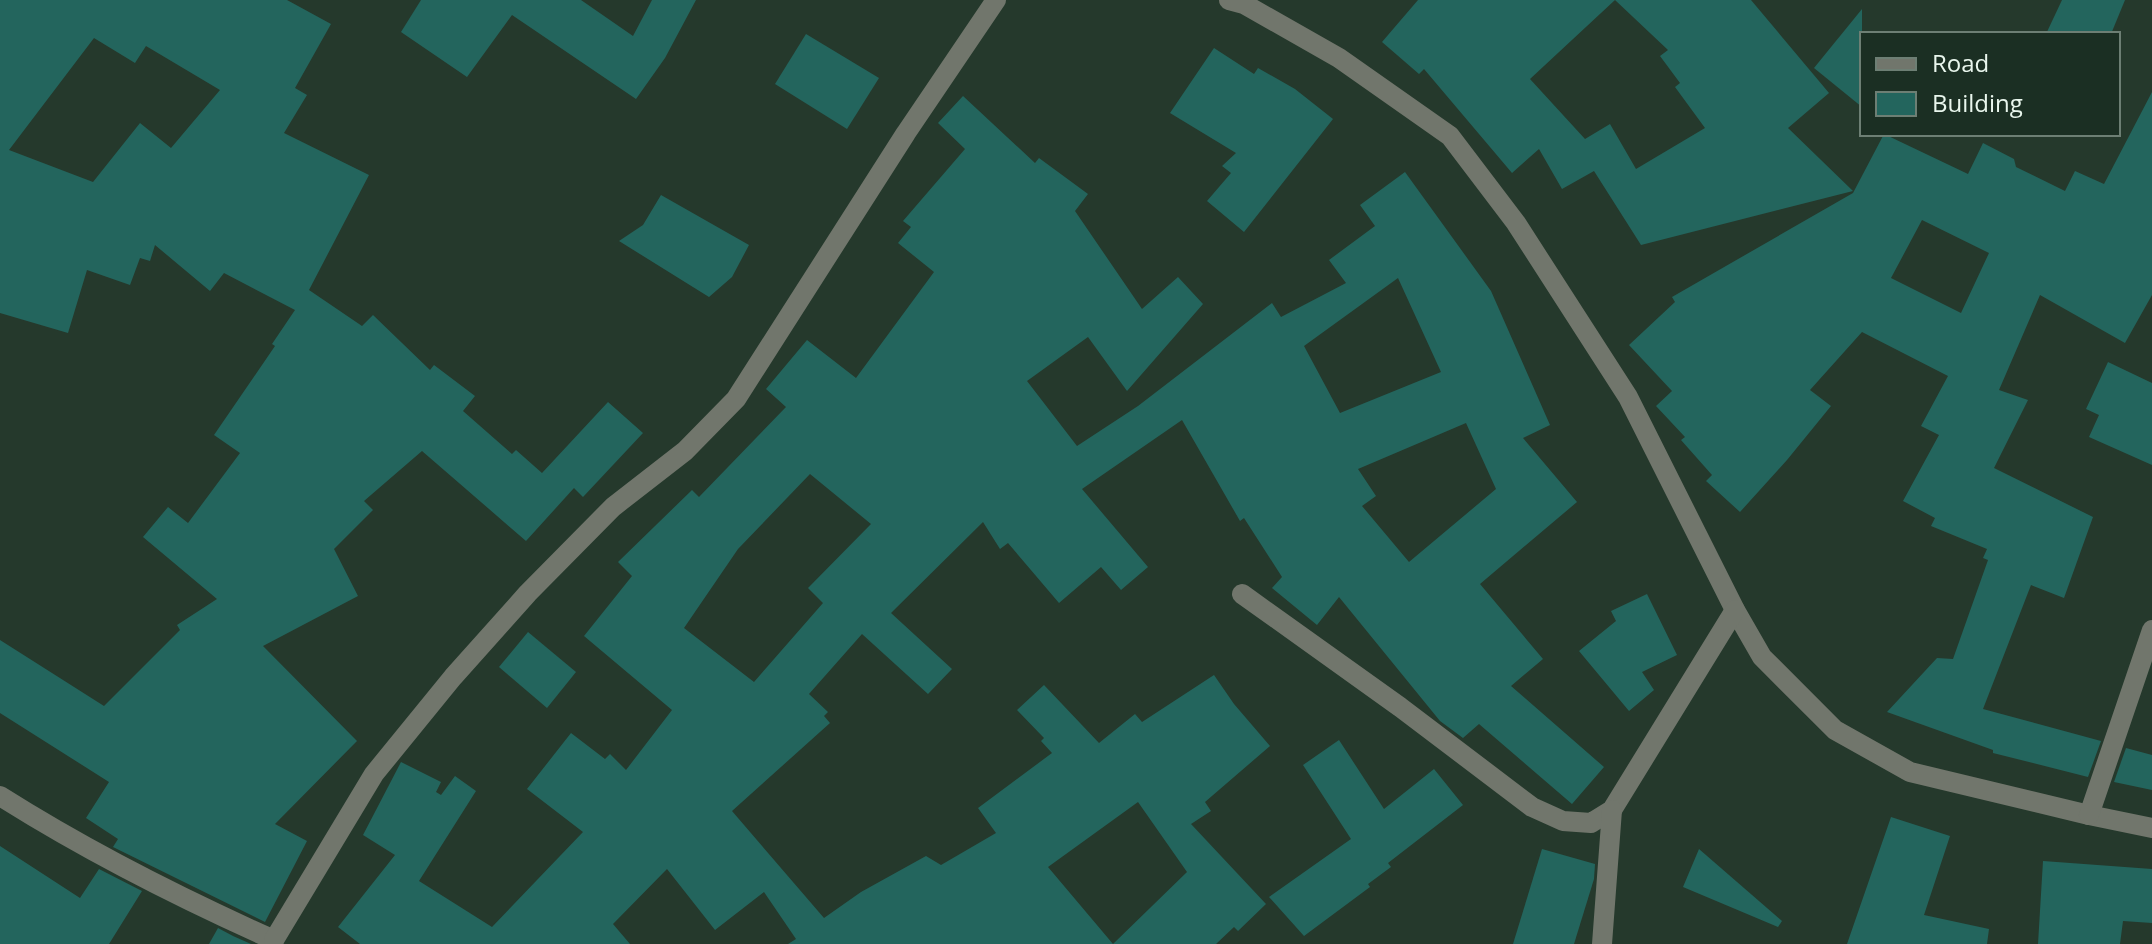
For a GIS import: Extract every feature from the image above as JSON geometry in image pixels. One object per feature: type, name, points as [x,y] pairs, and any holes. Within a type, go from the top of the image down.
[{"type":"street","points":[[0,796],[45,824],[273,942],[374,774],[453,677],[528,593],[613,507],[685,451],[736,399],[906,133],[996,0]]},
{"type":"street","points":[[1229,0],[1244,4],[1339,58],[1450,136],[1516,223],[1628,397],[1735,610],[1762,657],[1835,730],[1910,772],[2152,828]]},
{"type":"street","points":[[1242,594],[1400,707],[1532,807],[1563,821],[1591,823],[1612,810],[1735,610]]},
{"type":"street","points":[[2089,815],[2152,630]]},
{"type":"street","points":[[1602,944],[1612,810]]},
{"type":"building","points":[[0,0],[287,0],[331,24],[295,88],[307,95],[284,133],[369,175],[309,290],[362,326],[373,315],[430,370],[434,365],[475,396],[463,411],[512,454],[516,450],[542,473],[608,402],[643,433],[583,497],[574,488],[526,541],[422,451],[364,501],[373,510],[334,549],[358,596],[263,646],[357,741],[275,824],[307,841],[265,922],[113,847],[118,839],[86,818],[109,782],[0,713],[0,640],[104,706],[180,630],[177,625],[217,599],[143,537],[168,507],[188,523],[240,453],[214,435],[275,346],[272,344],[295,310],[224,273],[210,291],[155,245],[150,261],[140,258],[130,285],[87,270],[68,333],[0,313]],"holes":[[[94,38],[135,63],[146,46],[220,90],[171,148],[140,123],[93,182],[9,150]]]},
{"type":"building","points":[[421,0],[581,0],[633,36],[652,0],[696,0],[665,58],[636,99],[512,15],[467,77],[401,32]]},
{"type":"building","points":[[1418,0],[1615,0],[1751,0],[1829,93],[1788,128],[1853,191],[1641,245],[1594,171],[1562,189],[1539,149],[1512,173],[1424,69],[1419,74],[1382,42]],"holes":[[[1615,0],[1668,50],[1660,56],[1680,83],[1675,87],[1705,128],[1636,169],[1610,124],[1585,139],[1530,79]]]},
{"type":"building","points":[[2062,0],[2125,0],[2112,32],[2047,32]]},
{"type":"building","points":[[1862,9],[1860,105],[1814,68]]},
{"type":"building","points":[[806,34],[879,78],[847,129],[775,84]]},
{"type":"building","points":[[1214,48],[1254,74],[1258,68],[1295,89],[1333,119],[1244,232],[1207,201],[1231,173],[1222,166],[1236,153],[1170,113]]},
{"type":"building","points":[[2152,92],[2152,295],[2125,343],[2040,295],[1999,390],[2028,400],[1994,468],[2093,517],[2064,598],[2031,585],[1983,709],[2101,741],[2088,777],[1993,753],[1993,750],[1887,712],[1937,658],[1953,659],[1988,560],[1983,558],[1987,549],[1931,526],[1935,518],[1903,501],[1939,435],[1921,426],[1948,376],[1862,332],[1810,390],[1831,406],[1740,512],[1706,481],[1712,475],[1681,440],[1685,437],[1656,406],[1672,391],[1629,345],[1675,302],[1672,297],[1853,193],[1883,136],[1968,174],[1983,143],[2014,159],[2016,167],[2065,191],[2075,171],[2104,184]],"holes":[[[1922,220],[1989,253],[1961,313],[1891,278]]]},
{"type":"building","points":[[963,96],[1035,163],[1039,158],[1088,194],[1075,211],[1142,309],[1178,277],[1203,304],[1127,391],[1088,337],[1027,381],[1077,446],[1138,406],[1272,303],[1281,317],[1346,283],[1329,260],[1375,226],[1360,205],[1405,172],[1491,291],[1550,425],[1523,438],[1577,502],[1480,584],[1543,659],[1511,686],[1604,767],[1572,804],[1479,724],[1463,738],[1440,721],[1339,597],[1317,625],[1272,588],[1282,577],[1244,518],[1240,521],[1182,420],[1082,489],[1148,567],[1121,590],[1101,567],[1059,603],[1008,543],[1000,549],[983,522],[891,613],[952,669],[928,694],[862,634],[809,694],[828,712],[824,716],[830,723],[732,811],[824,918],[861,892],[926,856],[941,865],[996,833],[978,808],[1052,753],[1041,741],[1044,738],[1017,710],[1044,685],[1099,743],[1135,714],[1142,722],[1214,675],[1270,746],[1205,802],[1211,811],[1191,824],[1266,904],[1238,931],[1234,927],[1216,944],[1113,944],[788,944],[796,939],[764,892],[715,930],[667,869],[613,924],[630,944],[360,944],[338,927],[395,855],[363,835],[401,762],[441,782],[436,792],[441,795],[455,776],[476,791],[419,881],[492,927],[583,832],[527,789],[571,733],[605,759],[610,754],[626,770],[672,710],[584,636],[632,576],[618,562],[692,490],[699,497],[786,407],[766,389],[807,340],[856,378],[934,272],[898,243],[911,227],[903,221],[965,149],[938,123]],"holes":[[[1398,278],[1441,372],[1340,413],[1304,346]],[[1466,423],[1496,489],[1409,562],[1362,506],[1376,496],[1358,469]],[[810,474],[871,524],[808,588],[823,603],[754,682],[684,628],[738,549]],[[1138,802],[1187,872],[1113,944],[1048,867]]]},
{"type":"building","points":[[661,195],[749,245],[732,277],[709,297],[619,241],[643,225]]},
{"type":"building","points":[[2108,362],[2152,383],[2152,465],[2089,437],[2099,415],[2086,409]]},
{"type":"building","points":[[1647,594],[1677,655],[1642,672],[1654,690],[1629,711],[1579,651],[1616,621],[1611,611]]},
{"type":"building","points":[[528,632],[576,672],[547,708],[499,667]]},
{"type":"building","points":[[1339,740],[1384,809],[1434,769],[1463,805],[1388,863],[1391,867],[1368,884],[1370,887],[1304,936],[1269,897],[1351,839],[1303,765]]},
{"type":"building","points":[[2126,748],[2152,755],[2152,790],[2114,782]]},
{"type":"building","points":[[1891,817],[1950,836],[1924,915],[1989,929],[1987,944],[1847,944]]},
{"type":"building","points":[[0,846],[80,898],[99,869],[142,891],[109,944],[0,944]]},
{"type":"building","points":[[1542,849],[1595,864],[1594,879],[1574,944],[1513,944]]},
{"type":"building","points":[[1699,849],[1782,921],[1778,927],[1683,887]]},
{"type":"building","points":[[2043,861],[2152,869],[2152,923],[2123,921],[2120,944],[2038,944]]},
{"type":"building","points":[[218,928],[233,936],[251,944],[209,944]]}]
